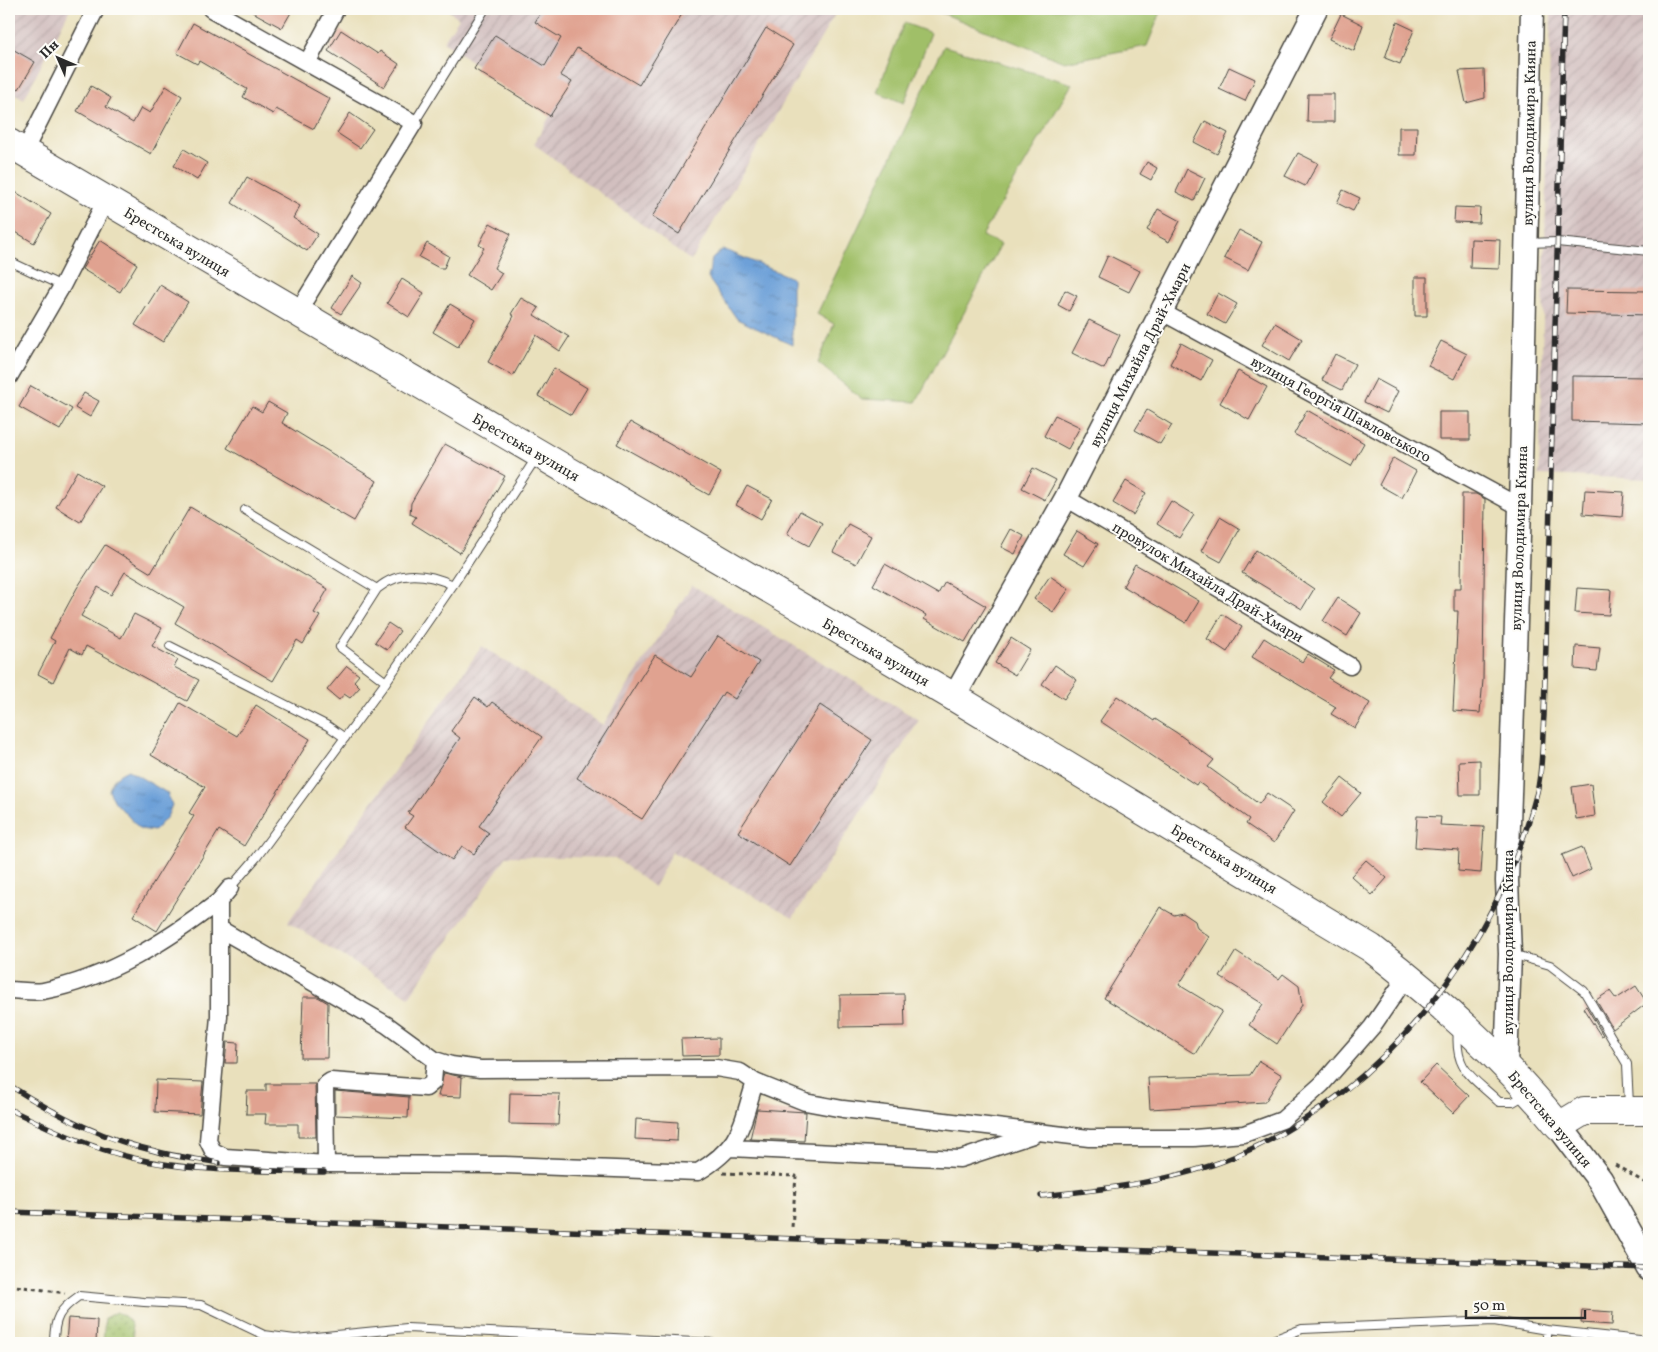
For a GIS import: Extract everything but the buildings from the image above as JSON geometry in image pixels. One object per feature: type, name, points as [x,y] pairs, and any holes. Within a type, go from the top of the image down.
[{"type":"highway","name":"Брестська вулиця","points":[[16,148],[954,697],[1371,948],[1459,1021],[1531,1092],[1559,1126]]},
{"type":"highway","points":[[1559,1126],[1584,1111],[1639,1112]]},
{"type":"main road","name":"вулиця Михайла Драй-Хмари","points":[[954,697],[1066,498],[1316,9]]},
{"type":"main road","name":"вулиця Володимира Кияна","points":[[1506,1066],[1510,954],[1507,881],[1520,507],[1532,9]]},
{"type":"main road","name":"Брестська вулиця","points":[[1559,1126],[1600,1180],[1649,1268]]},
{"type":"street","points":[[16,148],[96,9]]},
{"type":"street","points":[[211,9],[414,123],[297,313]]},
{"type":"street","points":[[307,63],[336,9]]},
{"type":"street","points":[[9,377],[62,286],[106,200]]},
{"type":"street","name":"вулиця Георгія Шавловського","points":[[1162,312],[1520,507]]},
{"type":"street","name":"провулок Михайла Драй-Хмари","points":[[1066,498],[1350,666]]},
{"type":"street","points":[[9,990],[42,992],[109,970],[178,933],[219,902],[230,888]]},
{"type":"street","points":[[219,902],[220,1016],[208,1141],[213,1151],[225,1157],[326,1164],[505,1165],[698,1172],[717,1161],[731,1148],[741,1128],[755,1082]]},
{"type":"street","points":[[220,928],[387,1025],[435,1060],[451,1065],[480,1069],[716,1068],[740,1072],[755,1082],[805,1102],[843,1109],[1089,1138],[1218,1137],[1262,1129],[1282,1120],[1322,1084],[1372,1027],[1407,976]]},
{"type":"street","points":[[326,1164],[325,1085],[331,1081],[426,1088],[433,1082],[435,1060]]},
{"type":"street","points":[[731,1148],[960,1159],[1038,1133]]},
{"type":"lane","points":[[414,123],[485,9]]},
{"type":"lane","points":[[1526,244],[1557,242],[1649,252]]},
{"type":"lane","points":[[9,261],[62,286]]},
{"type":"lane","points":[[230,888],[256,858],[386,682],[539,455]]},
{"type":"lane","points":[[245,510],[377,589]]},
{"type":"lane","points":[[386,682],[340,647],[377,589],[383,584],[402,576],[420,574],[436,577],[453,585]]},
{"type":"lane","points":[[170,646],[328,726],[345,738]]},
{"type":"lane","points":[[1510,954],[1550,965],[1584,992],[1627,1064],[1639,1112]]},
{"type":"lane","points":[[1459,1021],[1456,1046],[1460,1065],[1499,1102],[1513,1102],[1531,1092]]},
{"type":"lane","points":[[54,1343],[54,1326],[63,1307],[79,1296],[201,1305],[264,1335],[295,1339],[407,1328],[715,1343]]},
{"type":"lane","points":[[1266,1343],[1302,1329],[1494,1321],[1547,1330],[1649,1341]]},
{"type":"lane","points":[[1547,1330],[1547,1343]]},
{"type":"path","points":[[1610,1160],[1615,1165],[1649,1184]]},
{"type":"path","points":[[698,1172],[796,1176],[792,1227]]},
{"type":"path","points":[[9,1285],[79,1296]]},
{"type":"shaded area","points":[[9,9],[70,9],[24,99],[9,90]]},
{"type":"shaded area","points":[[446,9],[838,9],[691,261],[534,144],[550,116],[474,69],[476,64],[443,42],[459,18]]},
{"type":"shaded area","points":[[1551,9],[1649,9],[1649,479],[1539,475]]},
{"type":"shaded area","points":[[692,585],[919,720],[793,918],[672,852],[654,887],[615,858],[507,856],[409,997],[288,922],[482,646],[603,725]]},
{"type":"green space","points":[[932,9],[1162,9],[1147,46],[1064,62]]},
{"type":"green space","points":[[904,23],[931,33],[904,103],[877,92]]},
{"type":"green space","points":[[944,46],[1072,84],[982,236],[1001,244],[916,402],[862,399],[818,363],[834,324],[817,314]]},
{"type":"green space","points":[[116,1312],[129,1320],[133,1332],[133,1343],[103,1343],[105,1318]]},
{"type":"water","points":[[723,249],[792,278],[792,345],[737,319],[708,278],[712,259]]},
{"type":"water","points":[[128,770],[167,793],[172,805],[167,817],[154,831],[140,829],[115,802],[109,791],[115,778]]},
{"type":"railway","points":[[1041,1196],[1140,1183],[1212,1165],[1236,1156],[1290,1129],[1340,1094],[1386,1054],[1427,1008],[1464,958],[1494,905],[1519,849],[1537,792],[1542,754],[1564,9]]},
{"type":"railway","points":[[9,1085],[43,1106],[116,1140],[163,1153],[219,1163]]},
{"type":"railway","points":[[9,1109],[85,1143],[117,1154],[156,1163],[228,1170],[324,1172]]},
{"type":"railway","points":[[9,1212],[1649,1268]]}]
